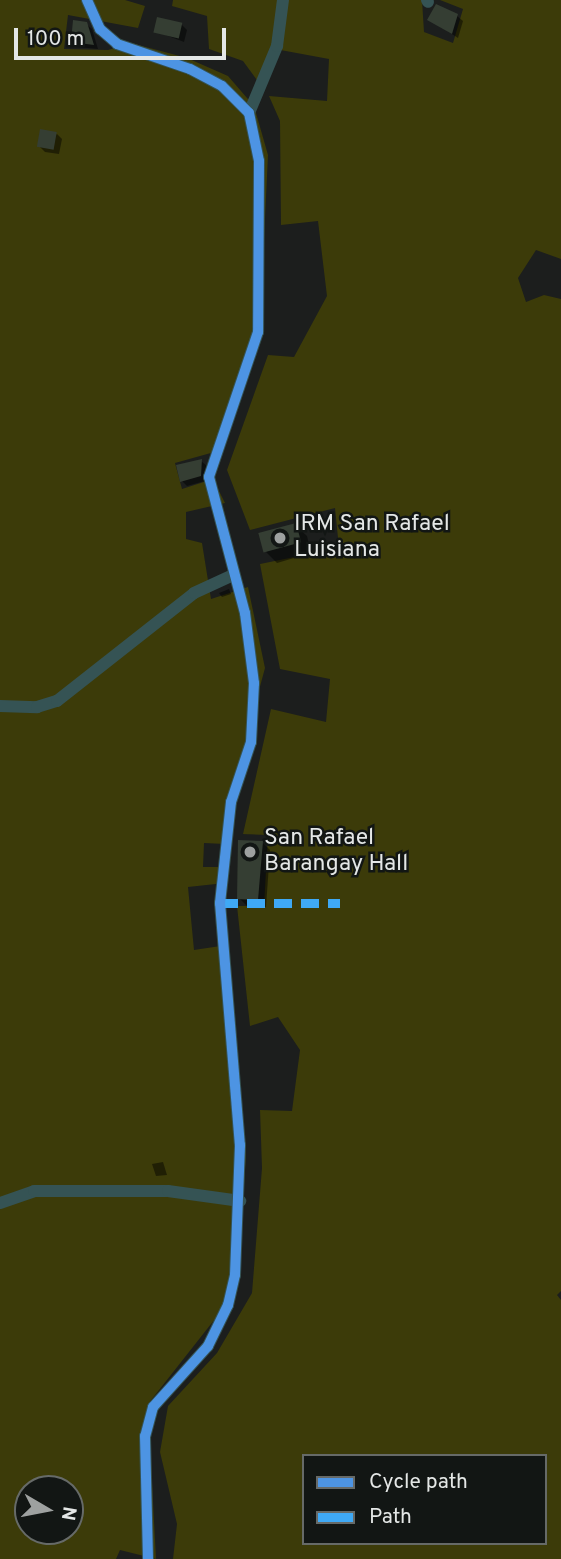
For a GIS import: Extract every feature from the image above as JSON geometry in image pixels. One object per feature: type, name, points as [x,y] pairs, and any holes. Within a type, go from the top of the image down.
[{"type":"street","points":[[87,0],[100,29],[117,44],[222,86],[249,113],[259,161],[258,332],[209,477],[244,613],[254,683],[251,742],[231,802],[220,902],[240,1145],[240,1201],[228,1305],[208,1346],[153,1407],[145,1436],[148,1559]]},
{"type":"street","points":[[249,113],[278,47],[283,0]]},
{"type":"street","points":[[0,706],[37,707],[57,701],[194,593],[233,575]]},
{"type":"street","points":[[0,1203],[34,1191],[168,1191],[240,1201]]},
{"type":"shaded area","points":[[0,0],[125,0],[145,6],[138,28],[68,15],[64,49],[108,50],[131,43],[187,58],[228,76],[254,106],[268,155],[260,326],[218,451],[175,463],[182,489],[213,479],[225,503],[186,512],[186,539],[202,543],[211,599],[248,587],[265,668],[234,783],[225,844],[204,843],[203,867],[224,867],[225,883],[188,887],[194,950],[227,945],[246,1155],[237,1291],[148,1404],[156,1559],[120,1550],[116,1559],[0,1559]]},
{"type":"shaded area","points":[[173,0],[422,0],[424,32],[453,43],[463,9],[440,0],[561,0],[561,259],[536,250],[518,278],[526,302],[544,295],[561,299],[561,1291],[557,1295],[561,1300],[561,1559],[173,1559],[177,1524],[160,1452],[168,1406],[217,1353],[252,1293],[262,1168],[260,1110],[292,1111],[300,1050],[278,1017],[250,1026],[237,906],[264,906],[268,835],[243,834],[271,709],[326,722],[330,679],[280,669],[260,564],[339,548],[335,508],[250,530],[227,470],[268,355],[294,357],[327,296],[318,221],[281,225],[280,121],[269,96],[327,101],[329,59],[275,49],[262,87],[243,61],[209,49],[207,16],[172,6]]},
{"type":"building","points":[[436,4],[458,14],[452,34],[427,20]]},
{"type":"building","points":[[157,17],[182,23],[179,38],[153,33]]},
{"type":"building","points":[[73,20],[87,22],[94,45],[71,42]]},
{"type":"building","points":[[40,129],[57,132],[54,150],[37,147]]},
{"type":"building","points":[[202,459],[201,476],[180,482],[176,465]]},
{"type":"building","name":"IRM San Rafael Luisiana","points":[[296,523],[301,542],[264,552],[258,533]]},
{"type":"building","points":[[238,840],[263,841],[258,900],[237,899]]},
{"type":"marked path","points":[[220,903],[340,903]]},
{"type":"cycle path","points":[[87,0],[100,29],[117,44],[190,69],[222,86],[249,113],[259,161],[258,332],[209,477],[245,613],[254,683],[251,742],[231,802],[220,903],[240,1145],[235,1275],[228,1305],[208,1346],[153,1407],[145,1436],[148,1559]]},
{"type":"place","name":"IRM San Rafael Luisiana","points":[[280,538]]},
{"type":"place","name":"San Rafael Barangay Hall","points":[[250,852]]}]
